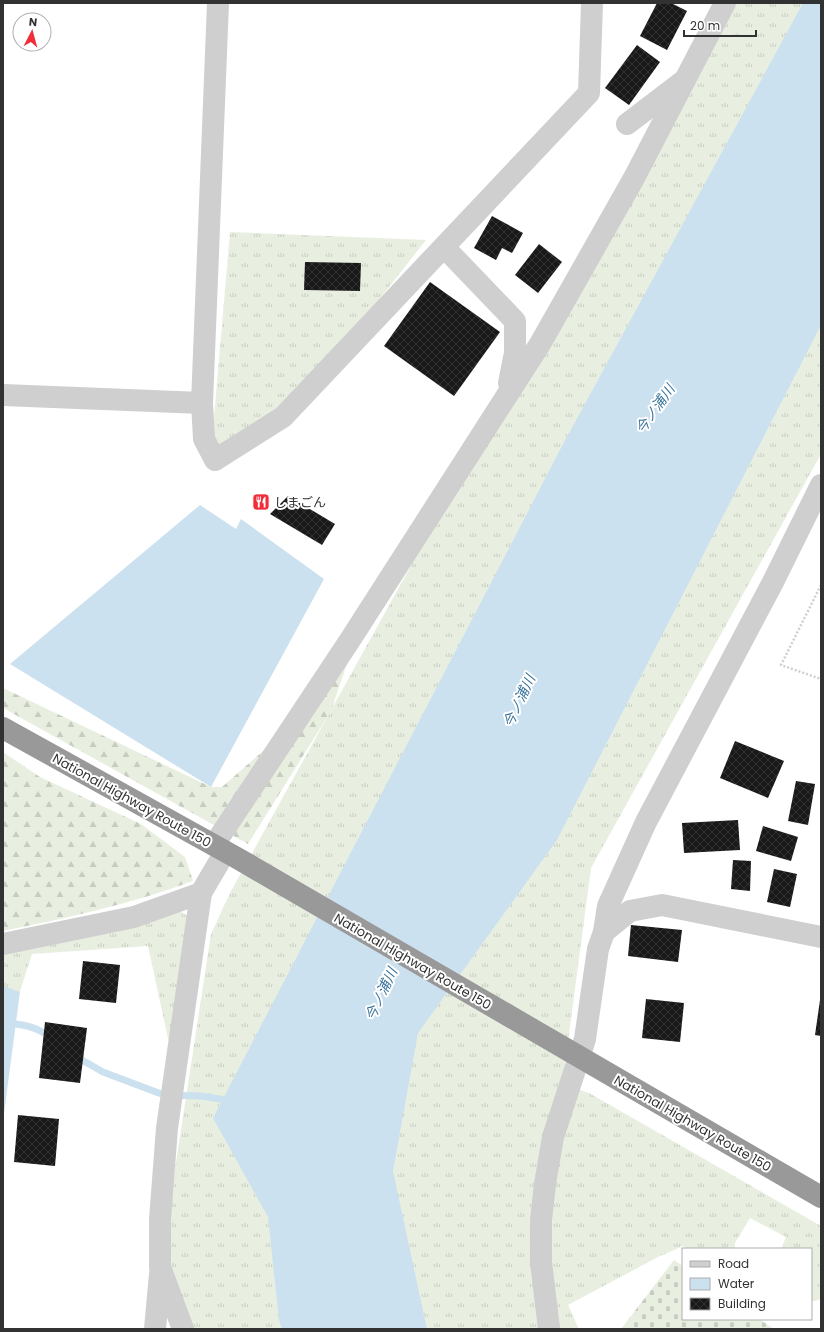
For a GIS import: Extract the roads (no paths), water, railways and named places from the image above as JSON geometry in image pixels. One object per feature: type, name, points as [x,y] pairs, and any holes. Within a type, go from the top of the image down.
[{"type":"highway","name":"National Highway Route 150","points":[[3,728],[225,852],[821,1197]]},
{"type":"street","points":[[218,3],[202,403],[204,439],[215,460],[283,417],[589,93],[592,3]]},
{"type":"street","points":[[155,1329],[160,1267],[160,1219],[167,1128],[201,893],[350,640],[552,323],[634,178],[725,3]]},
{"type":"street","points":[[627,124],[685,80]]},
{"type":"street","points":[[444,247],[515,321],[515,353],[505,398]]},
{"type":"street","points":[[3,395],[202,403]]},
{"type":"street","points":[[550,1329],[541,1262],[541,1220],[544,1191],[553,1136],[585,1039],[598,949],[604,932],[608,906],[646,822],[773,582],[821,485]]},
{"type":"street","points":[[3,944],[134,917],[201,893]]},
{"type":"street","points":[[604,932],[630,911],[662,905],[821,937]]},
{"type":"street","points":[[160,1267],[183,1329]]},
{"type":"water","name":"今ノ浦川","points":[[803,3],[821,3],[821,325],[557,840],[418,1033],[393,1171],[427,1329],[282,1329],[279,1320],[268,1217],[213,1118],[562,446]]},
{"type":"water","points":[[200,505],[236,529],[241,519],[324,579],[211,787],[10,664]]},
{"type":"water","points":[[3,986],[20,992],[3,1121]]},
{"type":"waterway","points":[[3,1023],[28,1026],[46,1034],[51,1038]]},
{"type":"waterway","points":[[75,1056],[103,1072],[164,1095],[201,1096],[232,1101]]},
{"type":"place","name":"しまごん","points":[[261,502]]}]
